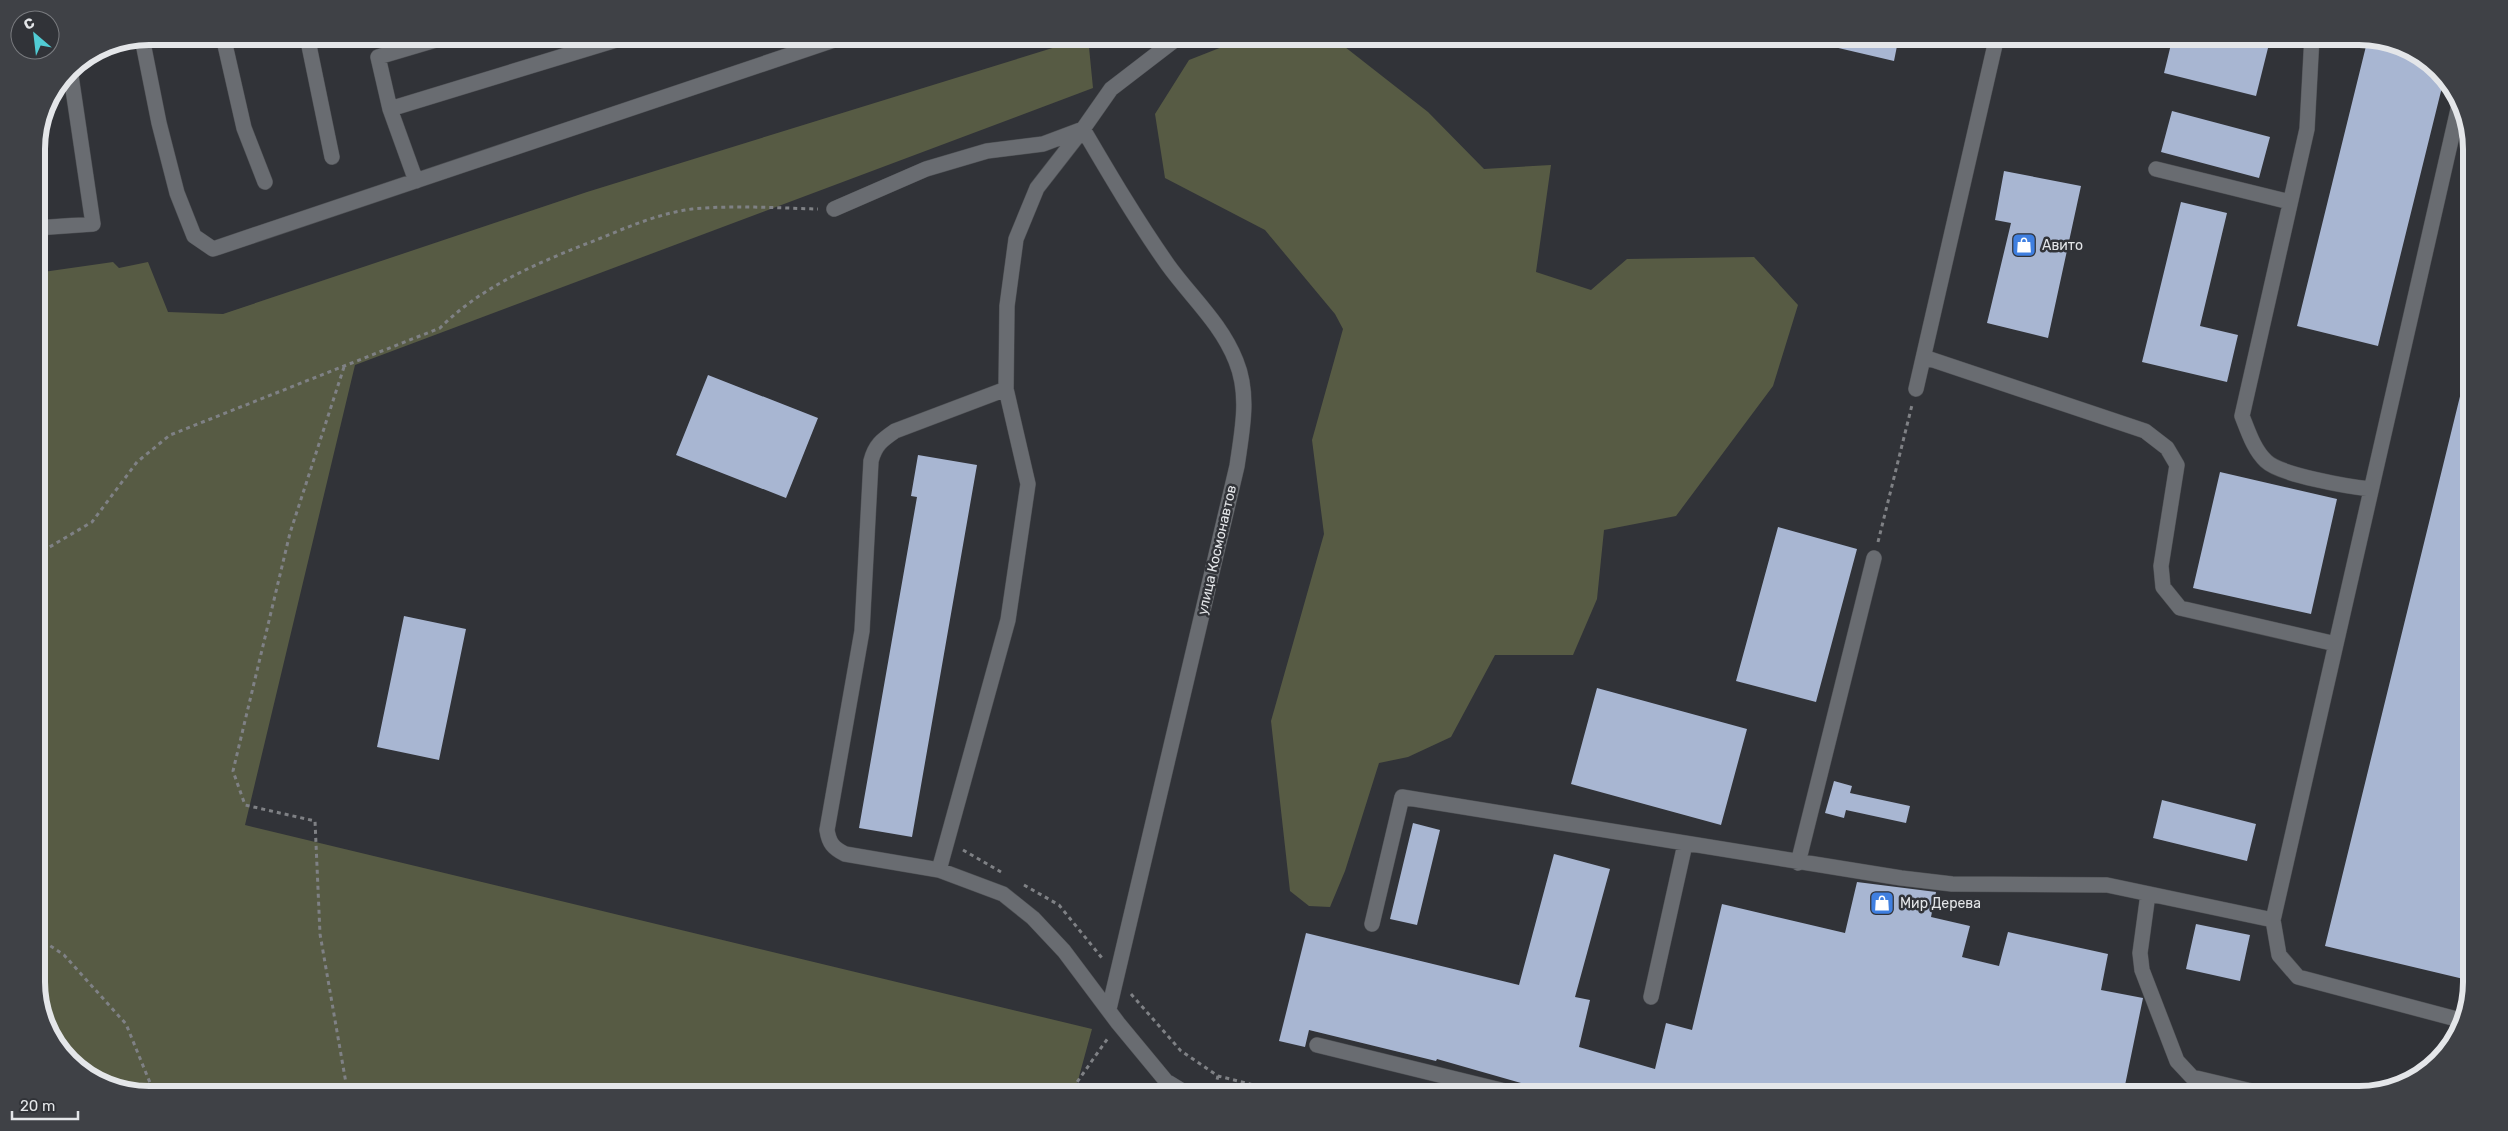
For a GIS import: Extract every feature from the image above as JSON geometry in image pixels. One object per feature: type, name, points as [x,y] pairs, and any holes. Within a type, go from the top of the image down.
[{"type":"street","points":[[143,45],[159,123],[177,193],[194,236],[213,249],[819,45]]},
{"type":"street","points":[[225,45],[244,128],[265,182]]},
{"type":"street","points":[[309,45],[332,157]]},
{"type":"street","points":[[416,181],[390,109],[378,57],[419,45]]},
{"type":"street","points":[[390,109],[600,45]]},
{"type":"street","points":[[939,870],[1008,620],[1028,484],[1006,388],[1007,306],[1016,239],[1037,188],[1083,129],[1111,89],[1168,45]]},
{"type":"street","points":[[1916,389],[1995,45]]},
{"type":"street","points":[[2312,45],[2307,129],[2242,416],[2252,440],[2267,462],[2296,474],[2344,486],[2371,489]]},
{"type":"street","points":[[45,227],[94,224],[72,79]]},
{"type":"street","points":[[2456,1019],[2298,977],[2279,955],[2273,920],[2457,115]]},
{"type":"street","points":[[834,209],[926,169],[988,151],[1043,144],[1083,129]]},
{"type":"street","name":"улица Космонавтов","points":[[1083,129],[1136,218],[1163,258],[1216,323],[1237,362],[1245,405],[1237,466],[1109,1009]]},
{"type":"street","points":[[2156,169],[2290,202]]},
{"type":"street","points":[[1924,357],[2145,431],[2167,448],[2177,465],[2162,566],[2163,587],[2180,608],[2336,644]]},
{"type":"street","points":[[1006,388],[895,431],[881,440],[874,450],[871,461],[862,631],[827,830],[829,841],[835,849],[845,854],[939,870],[1003,894],[1033,918],[1064,951],[1109,1009],[1118,1024],[1166,1081],[1174,1086]]},
{"type":"street","points":[[1798,863],[1874,558]]},
{"type":"street","points":[[1372,924],[1402,797],[1798,863],[1952,884],[2107,885],[2273,920]]},
{"type":"street","points":[[1652,997],[1685,844]]},
{"type":"street","points":[[2148,894],[2140,953],[2142,970],[2177,1061],[2192,1077],[2230,1086]]},
{"type":"street","points":[[1317,1045],[1484,1086]]},
{"type":"path","points":[[45,550],[92,522],[137,462],[170,435],[440,328],[461,307],[533,265],[646,220],[691,210],[760,207],[834,209]]},
{"type":"path","points":[[344,367],[290,533],[233,771],[245,805],[315,821],[320,934],[347,1086]]},
{"type":"path","points":[[1874,558],[1916,389]]},
{"type":"path","points":[[45,943],[64,955],[126,1024],[151,1086]]},
{"type":"path","points":[[1074,1086],[1118,1024]]},
{"type":"path","points":[[1216,1086],[1218,1076]]},
{"type":"green space","points":[[1062,45],[1089,45],[1093,88],[355,365],[245,825],[1092,1029],[1076,1086],[142,1086],[109,1078],[97,1072],[71,1051],[56,1028],[47,1002],[45,989],[45,272],[113,262],[119,268],[148,262],[168,312],[223,314],[587,192]]},
{"type":"green space","points":[[1227,45],[1328,45],[1345,47],[1428,112],[1484,169],[1551,165],[1536,272],[1591,290],[1627,259],[1754,257],[1798,305],[1773,386],[1676,516],[1604,530],[1597,599],[1573,655],[1495,655],[1451,737],[1408,757],[1379,763],[1345,871],[1330,907],[1309,906],[1290,891],[1271,721],[1324,534],[1312,440],[1343,329],[1335,314],[1265,230],[1165,178],[1155,114],[1189,60]]},
{"type":"building","points":[[1826,45],[1897,45],[1894,61]]},
{"type":"building","points":[[2171,45],[2269,45],[2256,96],[2164,73]]},
{"type":"building","points":[[2366,46],[2399,53],[2433,75],[2442,87],[2378,346],[2297,326]]},
{"type":"building","points":[[2172,111],[2270,137],[2259,178],[2161,152]]},
{"type":"building","points":[[2004,171],[2081,186],[2048,338],[1987,323],[2011,223],[1995,220]]},
{"type":"building","points":[[2181,202],[2227,213],[2200,326],[2238,335],[2227,382],[2142,362]]},
{"type":"building","points":[[708,375],[818,418],[786,498],[676,455]]},
{"type":"building","points":[[2463,384],[2463,979],[2325,946]]},
{"type":"building","points":[[918,455],[977,465],[912,837],[859,828],[917,497],[911,496]]},
{"type":"building","points":[[2220,472],[2337,499],[2311,614],[2193,588]]},
{"type":"building","points":[[1778,527],[1857,549],[1816,702],[1736,681]]},
{"type":"building","points":[[404,616],[466,629],[439,760],[377,747]]},
{"type":"building","points":[[1597,688],[1747,729],[1721,825],[1571,784]]},
{"type":"building","points":[[1834,781],[1852,786],[1850,793],[1910,806],[1906,823],[1846,810],[1844,818],[1825,813]]},
{"type":"building","points":[[2162,800],[2256,824],[2247,861],[2153,838]]},
{"type":"building","points":[[1413,823],[1440,830],[1417,925],[1390,919]]},
{"type":"building","points":[[1554,854],[1610,869],[1575,997],[1590,1000],[1579,1047],[1655,1069],[1666,1023],[1692,1030],[1722,904],[1845,933],[1857,882],[1936,892],[1931,917],[1970,926],[1962,957],[1999,966],[2008,932],[2108,954],[2101,990],[2143,998],[2125,1086],[1534,1086],[1437,1059],[1436,1061],[1309,1030],[1305,1047],[1279,1041],[1306,933],[1519,985]]},
{"type":"building","points":[[2196,924],[2250,935],[2240,981],[2186,969]]},
{"type":"place","name":"Авито","points":[[2024,245]]},
{"type":"place","name":"Мир Дерева","points":[[1882,903]]}]
